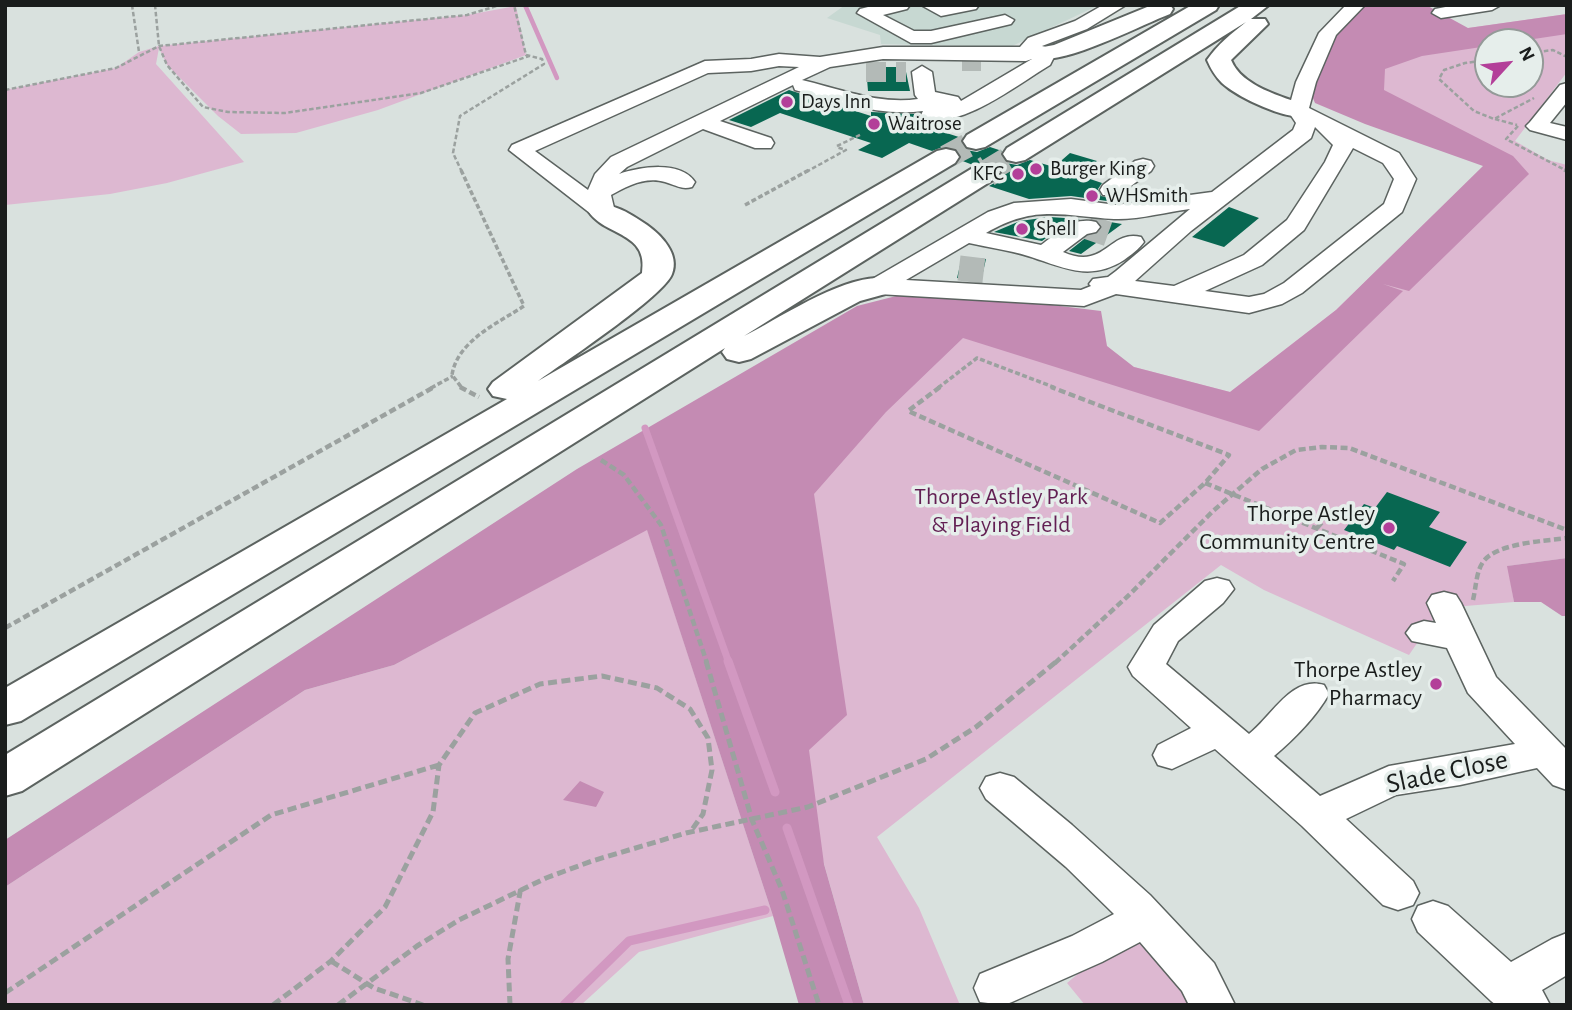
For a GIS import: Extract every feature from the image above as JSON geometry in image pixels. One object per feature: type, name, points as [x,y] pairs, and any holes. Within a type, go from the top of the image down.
[{"type":"highway","points":[[1036,58],[1169,5]]},
{"type":"highway","points":[[5,778],[416,522],[981,156],[1208,5]]},
{"type":"highway","points":[[5,709],[308,532],[981,156],[1258,5]]},
{"type":"highway","points":[[1281,5],[1227,49],[1219,60],[1220,69],[1231,80],[1247,89],[1298,111]]},
{"type":"highway","points":[[308,532],[644,288],[658,272],[659,258],[651,243],[601,203]]},
{"type":"highway","points":[[416,522],[611,423],[823,306],[849,294],[878,286]]},
{"type":"street","points":[[901,5],[866,13],[912,37],[952,32],[1005,20]]},
{"type":"street","points":[[911,5],[952,32],[972,58]]},
{"type":"street","points":[[930,5],[941,11],[970,5]]},
{"type":"street","points":[[1036,58],[1030,47],[1035,42],[1081,25],[1117,5]]},
{"type":"street","points":[[878,286],[1084,298],[1102,293],[1116,285],[1181,227],[1303,133],[1306,123],[1298,111],[1306,82],[1328,33],[1356,5]]},
{"type":"street","points":[[1448,9],[1492,5]]},
{"type":"street","points":[[601,203],[520,150],[705,67],[751,65],[779,60],[824,62],[853,56],[1036,58]]},
{"type":"street","points":[[938,108],[925,95],[914,72],[1036,58]]},
{"type":"street","points":[[794,83],[859,102],[902,108],[938,108],[982,97],[1036,58]]},
{"type":"street","points":[[601,203],[600,182],[619,162],[700,121],[794,83],[824,62]]},
{"type":"street","points":[[794,83],[839,85],[857,76]]},
{"type":"street","points":[[1527,126],[1567,89]]},
{"type":"street","points":[[916,262],[1116,285],[1249,305],[1273,299],[1293,288],[1394,207],[1405,179],[1391,158],[1298,111]]},
{"type":"street","points":[[700,121],[763,143]]},
{"type":"street","points":[[1177,294],[1253,260],[1296,225],[1336,162],[1344,144],[1325,124]]},
{"type":"street","points":[[1527,126],[1565,130]]},
{"type":"street","points":[[1261,138],[1287,146]]},
{"type":"street","points":[[1111,190],[1143,166]]},
{"type":"street","points":[[1214,173],[1242,181]]},
{"type":"street","points":[[601,203],[641,174],[664,174],[684,182]]},
{"type":"street","points":[[878,286],[996,217],[1022,208],[1071,206],[1116,212],[1219,198]]},
{"type":"street","points":[[1045,253],[1083,226],[1132,242]]},
{"type":"street","points":[[965,235],[1045,253],[1079,266],[1095,267],[1109,261],[1146,232],[1181,227]]},
{"type":"street","points":[[1217,589],[1191,615],[1163,635],[1155,655],[1219,730],[1398,893]]},
{"type":"street","points":[[1444,603],[1441,636],[1481,684],[1555,763]]},
{"type":"street","points":[[1248,757],[1276,733],[1311,694]]},
{"type":"street","points":[[1172,755],[1219,730]]},
{"type":"street","name":"Slade Close","points":[[1316,816],[1390,780],[1460,770],[1555,763]]},
{"type":"street","points":[[1000,788],[1017,807],[1055,834],[1105,877],[1198,977],[1212,1005]]},
{"type":"street","points":[[996,988],[1087,949],[1145,918]]},
{"type":"street","points":[[1433,919],[1517,996],[1567,952]]},
{"type":"path","points":[[132,5],[139,52]]},
{"type":"path","points":[[155,5],[159,46],[167,65],[203,107],[228,112],[285,113],[411,95],[530,56]]},
{"type":"path","points":[[5,90],[116,68],[127,64],[139,52],[159,46],[467,15],[500,5]]},
{"type":"path","points":[[481,398],[458,386],[453,376],[453,364],[461,352],[482,333],[524,306],[453,153],[460,116],[544,64],[541,59],[526,55],[514,5]]},
{"type":"path","points":[[1544,51],[1553,50],[1567,57]]},
{"type":"path","points":[[1474,62],[1444,70],[1439,79],[1474,111],[1494,119],[1533,98]]},
{"type":"path","points":[[1527,126],[1506,139],[1567,171]]},
{"type":"path","points":[[745,205],[846,150],[836,147],[862,134]]},
{"type":"path","points":[[977,358],[1229,455],[1205,483],[1160,523],[908,411],[977,358]]},
{"type":"path","points":[[5,628],[453,376]]},
{"type":"path","points":[[338,1005],[362,984],[461,919],[521,887],[575,865],[690,832],[808,807],[930,758],[1024,687],[1120,604],[1231,494],[1280,457],[1293,451],[1321,445],[1349,448],[1567,530]]},
{"type":"path","points":[[601,460],[624,475],[661,526],[721,705],[752,820],[782,890],[819,1005]]},
{"type":"path","points":[[1205,483],[1404,564],[1392,581]]},
{"type":"path","points":[[1317,528],[1333,510],[1353,517]]},
{"type":"path","points":[[1444,603],[1473,600],[1481,565],[1488,556],[1501,549],[1567,538]]},
{"type":"path","points":[[273,1005],[331,961],[385,907],[433,812],[439,765],[475,713],[540,684],[602,676],[657,688],[690,709],[708,738],[712,771],[703,814],[690,832]]},
{"type":"path","points":[[5,993],[271,815],[439,765]]},
{"type":"path","points":[[510,1005],[505,971],[507,948],[521,887]]},
{"type":"path","points":[[331,961],[362,984],[382,994],[423,1005]]},
{"type":"shaded area","points":[[845,5],[1099,5],[1010,47],[881,44],[880,35],[827,18]]},
{"type":"shaded area","points":[[1356,5],[1426,5],[1468,28],[1567,14],[1567,34],[1544,37],[1544,28],[1474,28],[1474,48],[1422,56],[1385,69],[1384,90],[1513,156],[1529,174],[1409,291],[1383,284],[1403,291],[1259,431],[963,338],[886,412],[814,494],[847,715],[809,750],[824,864],[864,1005],[799,1005],[773,916],[647,530],[394,665],[305,690],[5,887],[5,840],[577,469],[857,306],[904,294],[946,292],[1101,311],[1107,346],[1134,367],[1230,392],[1336,310],[1483,166],[1365,124],[1315,103],[1306,82],[1328,33]]},
{"type":"shaded area","points":[[1567,558],[1567,616],[1562,616],[1541,602],[1514,602],[1507,566]]},
{"type":"shaded area","points":[[580,781],[604,792],[596,807],[563,800]]},
{"type":"green space","points":[[516,6],[526,55],[378,110],[296,133],[241,134],[218,116],[167,65],[159,48],[156,64],[244,162],[167,183],[110,194],[5,205],[5,90],[116,68],[139,52],[159,46],[467,15]]},
{"type":"green space","name":"Thorpe Astley Park & Playing Field","points":[[1567,14],[1567,72],[1515,141],[1548,160],[1567,165],[1567,558],[1508,566],[1514,602],[1441,608],[1409,655],[1264,590],[1221,565],[877,837],[919,908],[960,1005],[864,1005],[808,807],[731,485],[932,324],[1134,367],[1230,392],[1336,310],[1484,166],[1338,88],[1468,28]]},
{"type":"green space","points":[[647,529],[773,916],[639,952],[581,1005],[5,1005],[5,887],[305,690],[394,665]]},
{"type":"green space","points":[[1145,918],[1212,1005],[1085,1005],[1067,983]]},
{"type":"building","points":[[866,67],[905,67],[910,91],[868,91]]},
{"type":"building","points":[[789,90],[871,116],[871,112],[914,114],[915,123],[962,138],[961,142],[966,150],[977,152],[990,147],[1002,151],[1001,155],[1006,163],[1017,165],[1030,160],[1054,167],[1070,153],[1097,161],[1078,175],[1102,183],[1098,189],[1101,196],[1112,198],[1107,201],[1071,196],[1029,199],[989,186],[1007,176],[1002,174],[998,165],[985,161],[973,165],[960,160],[961,156],[956,148],[945,146],[932,151],[909,143],[882,158],[858,150],[871,143],[780,113],[751,127],[729,120]]},
{"type":"building","points":[[1229,207],[1259,218],[1224,247],[1192,237]]},
{"type":"building","name":"Shell","points":[[1049,217],[1080,219],[1065,224],[1042,241],[994,232],[1020,221]]},
{"type":"building","points":[[1098,220],[1122,224],[1081,254],[1069,251],[1088,236],[1098,234],[1103,227]]},
{"type":"building","points":[[962,257],[986,259],[981,281],[957,278]]},
{"type":"building","name":"Thorpe Astley Community Centre","points":[[1387,492],[1440,512],[1429,527],[1467,542],[1450,567],[1397,546],[1394,550],[1344,530],[1364,504],[1375,508]]},
{"type":"waterway","points":[[525,5],[557,78]]},
{"type":"waterway","points":[[645,428],[729,663]]},
{"type":"waterway","points":[[728,661],[775,792]]},
{"type":"waterway","points":[[787,828],[849,1005]]},
{"type":"waterway","points":[[564,1005],[629,941],[765,910]]},
{"type":"tunnel","points":[[962,61],[981,61]]},
{"type":"tunnel","points":[[866,72],[906,72]]},
{"type":"tunnel","points":[[946,157],[976,141]]},
{"type":"tunnel","points":[[989,170],[986,172],[1016,154]]},
{"type":"tunnel","points":[[1088,227],[1108,234]]},
{"type":"tunnel","points":[[959,268],[984,271]]},
{"type":"place","name":"Days Inn","points":[[787,102]]},
{"type":"place","name":"Waitrose","points":[[874,124]]},
{"type":"place","name":"Burger King","points":[[1036,169]]},
{"type":"place","name":"KFC","points":[[1018,174]]},
{"type":"place","name":"WHSmith","points":[[1092,196]]},
{"type":"place","name":"Shell","points":[[1022,229]]},
{"type":"place","name":"Thorpe Astley Community Centre","points":[[1389,528]]},
{"type":"place","name":"Thorpe Astley Pharmacy","points":[[1436,684]]}]
